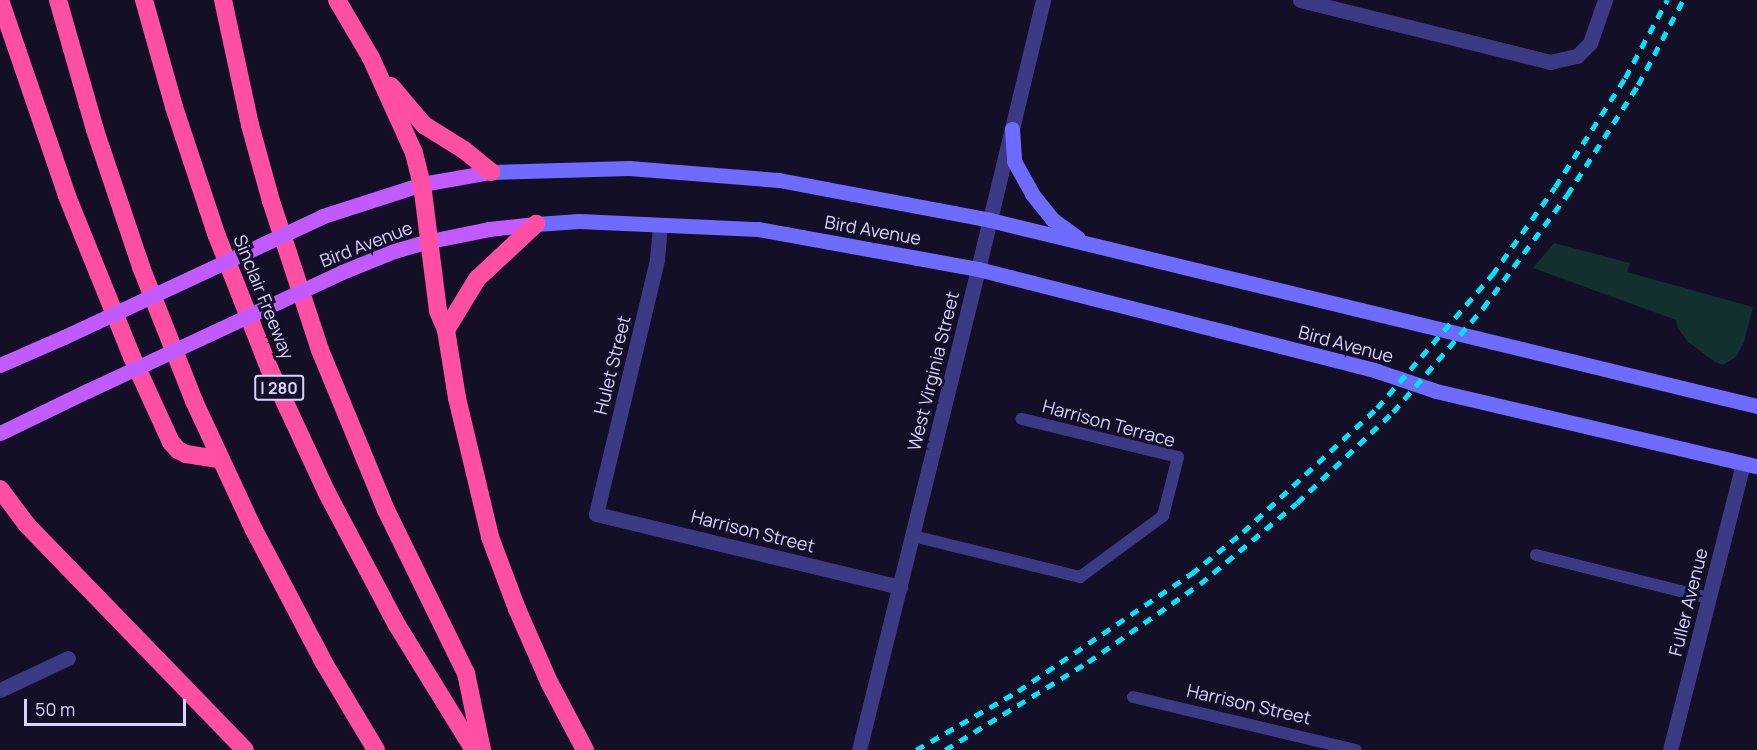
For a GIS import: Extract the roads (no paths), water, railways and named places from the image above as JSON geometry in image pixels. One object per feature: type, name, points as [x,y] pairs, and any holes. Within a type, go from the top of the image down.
[{"type":"highway","points":[[0,0],[67,196],[128,346],[171,442],[178,450],[186,454],[219,459]]},
{"type":"highway","points":[[58,0],[95,130],[141,267],[219,459],[324,663],[376,750]]},
{"type":"highway","name":"Sinclair Freeway","points":[[144,0],[174,107],[217,236],[269,368],[327,493],[397,625],[474,750]]},
{"type":"highway","points":[[223,0],[250,125],[320,350],[386,510],[466,673],[482,750]]},
{"type":"highway","points":[[338,0],[371,58],[414,153],[422,184],[438,312],[446,330],[457,398],[490,537],[540,661],[585,750]]},
{"type":"highway","points":[[371,58],[406,106],[424,125],[464,150],[491,172]]},
{"type":"highway","points":[[446,330],[477,279],[536,224]]},
{"type":"highway","points":[[0,489],[27,525],[245,750]]},
{"type":"highway","points":[[0,513],[27,525]]},
{"type":"main road","points":[[1012,129],[1014,161],[1032,194],[1052,219],[1085,243]]},
{"type":"main road","name":"Bird Avenue","points":[[0,365],[323,216],[422,184],[491,172],[629,168],[779,180],[990,220],[1756,404]]},
{"type":"main road","name":"Bird Avenue","points":[[0,433],[342,272],[394,251],[489,229],[579,221],[758,230],[978,269],[1377,371],[1436,391],[1750,464]]},
{"type":"street","name":"West Virginia Street","points":[[859,750],[1043,0]]},
{"type":"street","points":[[1300,0],[1550,62],[1577,56],[1590,44],[1605,0]]},
{"type":"street","name":"Hulet Street","points":[[596,514],[657,260],[660,225]]},
{"type":"street","name":"Fuller Avenue","points":[[1670,750],[1709,598],[1750,464]]},
{"type":"street","name":"Harrison Street","points":[[596,514],[900,587]]},
{"type":"street","points":[[0,690],[68,658]]},
{"type":"lane","name":"Harrison Terrace","points":[[913,536],[1080,576],[1163,516],[1178,457],[1022,419]]},
{"type":"lane","points":[[1536,555],[1709,598]]},
{"type":"lane","name":"Harrison Street","points":[[1133,697],[1356,750]]},
{"type":"railway","points":[[916,750],[1018,691],[1191,574],[1243,532],[1377,408],[1492,275],[1555,187],[1625,78],[1667,0]]},
{"type":"railway","points":[[945,750],[1088,662],[1200,584],[1297,503],[1393,412],[1483,308],[1567,195],[1638,85],[1683,0]]}]
